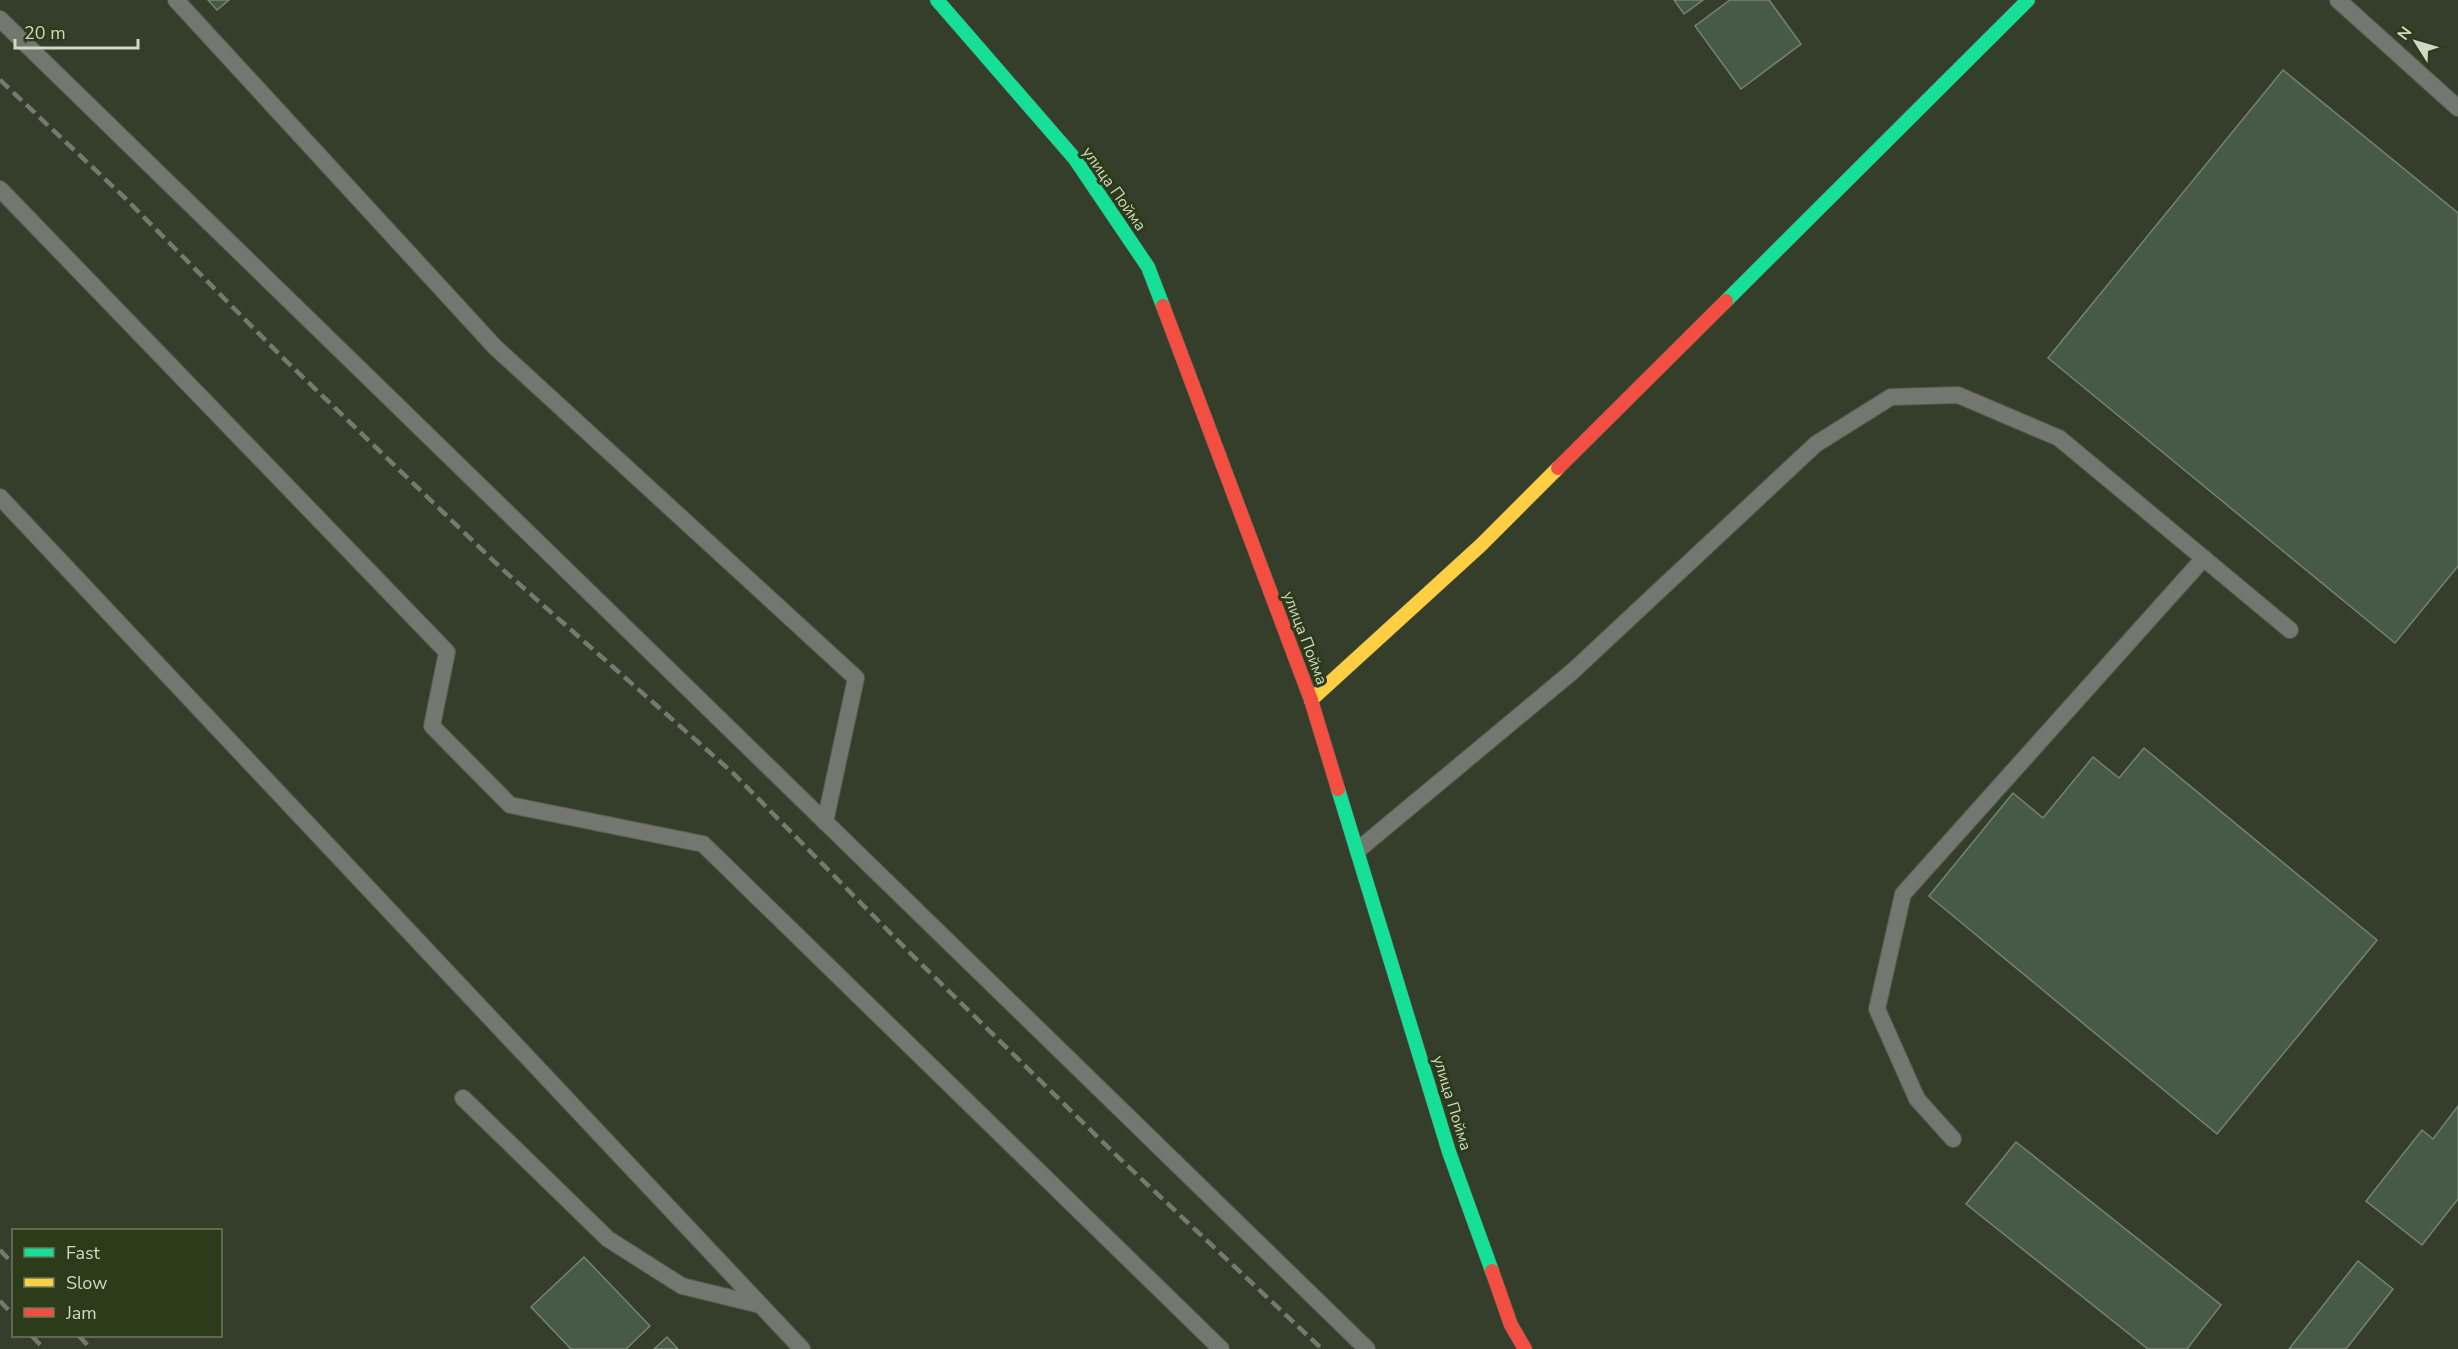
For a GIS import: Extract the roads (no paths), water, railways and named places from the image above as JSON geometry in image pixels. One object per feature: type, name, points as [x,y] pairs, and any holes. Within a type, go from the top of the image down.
[{"type":"main road","name":"улица Пойма","points":[[937,0],[1075,159],[1148,267],[1311,700],[1449,1152],[1510,1325],[1525,1349]]},
{"type":"main road","points":[[1311,700],[1481,545],[2028,0]]},
{"type":"lane","points":[[176,0],[495,347],[856,678],[825,822]]},
{"type":"lane","points":[[2338,0],[2458,108]]},
{"type":"lane","points":[[0,19],[1366,1349]]},
{"type":"lane","points":[[0,189],[447,652],[432,726],[510,805],[703,844],[1221,1349]]},
{"type":"lane","points":[[1358,850],[1573,671],[1816,444],[1891,397],[1958,395],[2059,438],[2290,630]]},
{"type":"lane","points":[[0,497],[802,1349]]},
{"type":"lane","points":[[1953,1139],[1917,1099],[1877,1009],[1903,894],[2204,558]]},
{"type":"lane","points":[[463,1098],[608,1239],[682,1286],[761,1305]]},
{"type":"railway","points":[[0,80],[124,197],[282,357],[501,568],[733,773],[909,952],[1116,1155],[1322,1349]]},
{"type":"railway","points":[[0,1250],[12,1263]]},
{"type":"railway","points":[[0,1301],[12,1314]]},
{"type":"railway","points":[[33,1337],[44,1349]]},
{"type":"railway","points":[[80,1337],[91,1349]]}]
